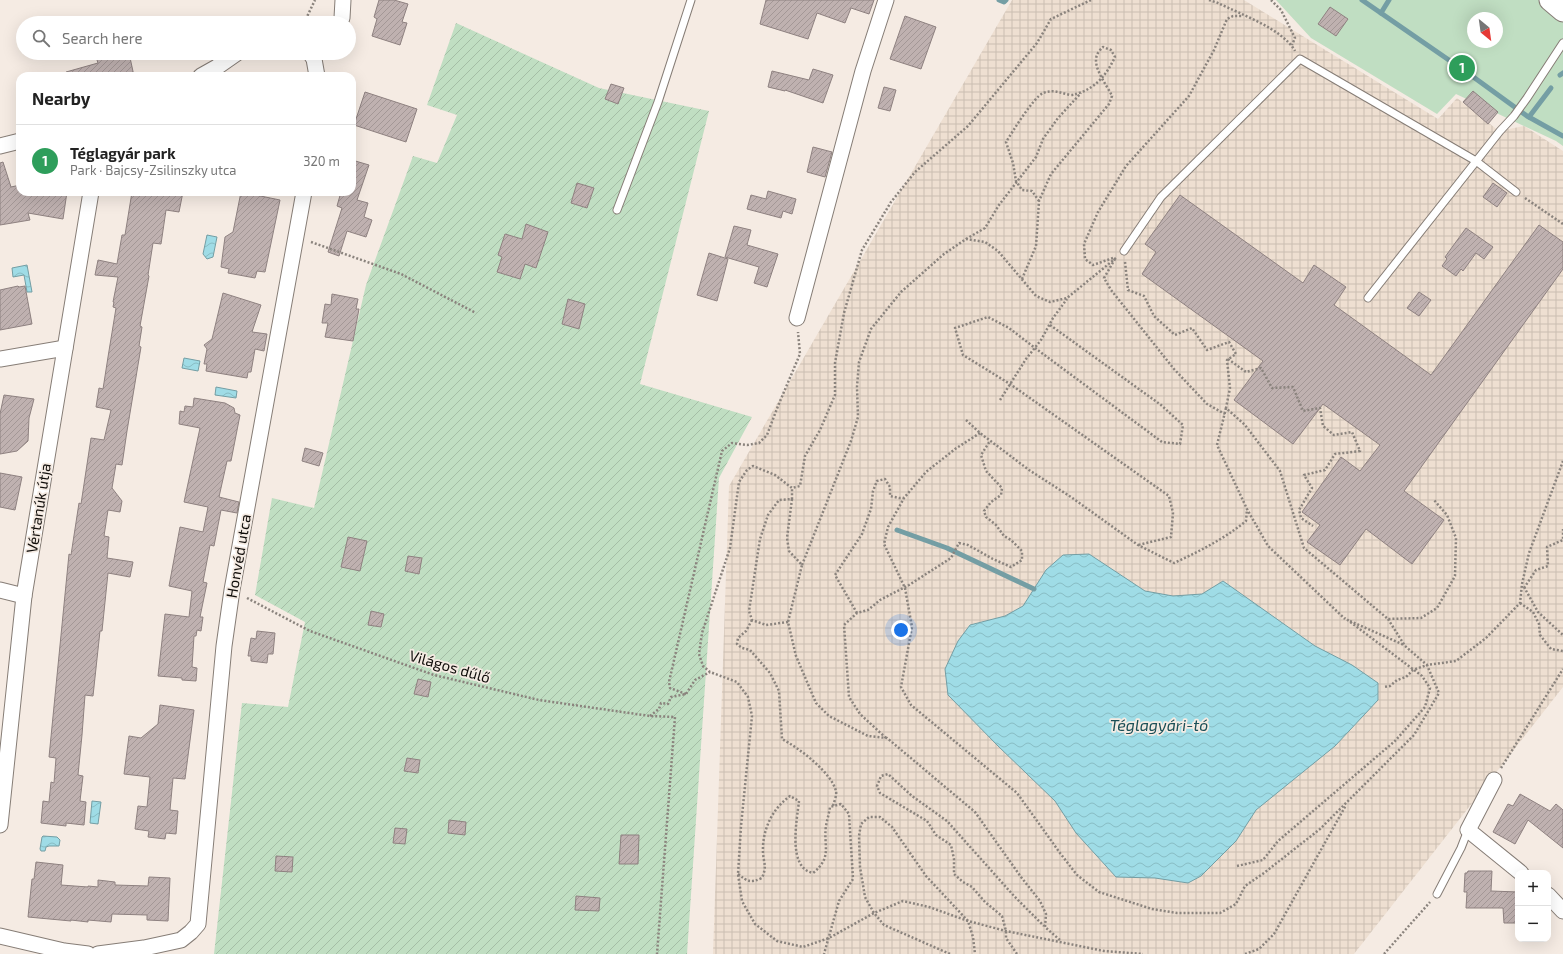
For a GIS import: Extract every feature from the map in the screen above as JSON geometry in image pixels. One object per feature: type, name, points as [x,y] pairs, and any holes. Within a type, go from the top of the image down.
[{"type":"main road","points":[[1550,0],[1563,11]]},
{"type":"street","points":[[342,16],[343,0]]},
{"type":"street","points":[[797,318],[863,71],[886,0]]},
{"type":"street","points":[[208,72],[227,60]]},
{"type":"street","points":[[314,60],[317,72]]},
{"type":"street","points":[[0,146],[16,142]]},
{"type":"street","name":"Vértanúk útja","points":[[0,825],[5,738],[24,596],[90,196]]},
{"type":"street","name":"Honvéd utca","points":[[98,954],[144,948],[181,940],[198,924],[224,646],[232,590],[303,196]]},
{"type":"street","points":[[0,359],[65,348]]},
{"type":"street","points":[[0,590],[24,596]]},
{"type":"street","points":[[1494,780],[1468,830],[1517,870]]},
{"type":"street","points":[[1551,898],[1563,911]]},
{"type":"street","points":[[0,936],[68,952],[88,954]]},
{"type":"lane","points":[[617,210],[658,102],[692,0]]},
{"type":"lane","points":[[1368,298],[1476,161],[1514,116],[1563,43]]},
{"type":"lane","points":[[1124,251],[1161,197],[1300,59],[1476,161],[1516,192]]},
{"type":"lane","points":[[1437,894],[1461,848],[1468,830]]},
{"type":"path","points":[[307,16],[315,0]]},
{"type":"path","points":[[792,488],[800,486],[805,456],[820,430],[835,395],[835,363],[844,313],[862,250],[891,202],[915,172],[968,126],[1037,43],[1051,19],[1091,0]]},
{"type":"path","points":[[1209,0],[1279,33],[1292,45],[1300,59]]},
{"type":"path","points":[[1271,0],[1281,10],[1295,38],[1292,45]]},
{"type":"path","points":[[1116,258],[1093,265],[1085,259],[1084,244],[1098,212],[1126,166],[1189,96],[1214,50],[1226,19],[1233,16],[1243,16]]},
{"type":"path","points":[[1022,279],[1036,246],[1039,201],[1051,174],[1109,104],[1112,96],[1103,78],[1097,67],[1096,56],[1103,47],[1111,50],[1115,57],[1111,66],[1103,78],[1090,90],[1073,95],[1052,91],[1042,94],[1019,120],[1006,142],[1013,163],[1016,181],[1022,190],[1032,191],[1039,201]]},
{"type":"path","points":[[887,738],[868,736],[829,716],[816,703],[796,656],[788,622],[802,565],[851,441],[858,417],[858,362],[871,329],[901,292],[944,254],[985,228],[1016,181],[1036,157],[1043,139],[1058,118],[1081,92]]},
{"type":"path","points":[[1516,192],[1563,224]]},
{"type":"path","points":[[297,237],[401,274],[476,313]]},
{"type":"path","points":[[966,239],[985,242],[998,251],[1036,296],[1050,302],[1067,298]]},
{"type":"path","points":[[1000,400],[1067,298],[1124,251]]},
{"type":"path","points":[[1124,251],[1128,290],[1144,296],[1154,316],[1175,335],[1192,328],[1207,350],[1229,342],[1236,354],[1228,359]]},
{"type":"path","points":[[1116,258],[1104,278],[1111,290],[1174,369],[1207,404],[1225,414]]},
{"type":"path","points":[[1050,325],[1161,405],[1182,425],[1180,444],[1162,442],[1008,328],[988,317],[955,328],[963,355],[1010,384],[1169,496],[1173,513],[1171,537],[1138,545]]},
{"type":"path","points":[[686,694],[670,688],[669,682],[722,452],[732,443],[747,445],[759,443],[767,435],[800,354],[797,318]]},
{"type":"path","points":[[1228,359],[1230,388],[1218,445],[1247,509],[1268,546],[1344,618],[1422,676],[1430,688],[1425,707],[1395,741],[1278,841],[1263,860],[1237,866]]},
{"type":"path","points":[[1228,359],[1246,372],[1261,368],[1272,388],[1293,387],[1303,411],[1320,408],[1323,426],[1334,435],[1352,432],[1360,451],[1335,454],[1325,470],[1304,475],[1312,488],[1299,510],[1300,518],[1313,526]]},
{"type":"path","points":[[1226,408],[1245,425],[1280,472],[1304,548],[1388,619],[1405,646]]},
{"type":"path","points":[[966,420],[990,441],[1029,470],[1071,497],[1138,545],[1174,563],[1195,554],[1231,533],[1246,521],[1247,509]]},
{"type":"path","points":[[980,433],[955,449],[926,472],[904,498],[888,527],[884,544],[905,588],[912,628],[901,688],[911,705],[1017,792],[1077,875],[1099,892],[1152,909],[1177,913],[1220,913],[1236,904],[1245,886],[1320,829],[1414,736],[1439,694],[1427,665],[1405,646],[1344,618]]},
{"type":"path","points":[[990,441],[981,455],[986,471],[1002,488],[1001,495],[991,502],[984,511],[986,517],[996,525],[1004,536],[1011,540],[1022,551],[1022,560],[1011,567],[968,545],[959,543],[950,558],[905,588],[880,600],[868,610],[857,613],[844,625],[849,697],[860,714],[974,812],[1040,901],[1046,914],[1045,927]]},
{"type":"path","points":[[1384,687],[1390,686],[1397,680],[1406,677],[1414,670],[1427,665],[1456,661],[1486,638],[1520,602],[1522,584],[1529,553],[1563,461]]},
{"type":"path","points":[[792,488],[775,475],[753,466],[747,470],[739,482],[730,548],[702,633],[699,654],[703,666],[710,672],[737,682],[748,696],[752,716],[741,826],[738,874],[742,901],[756,924],[777,941],[803,946],[829,938],[874,913],[903,901],[929,907],[968,921],[1006,931],[1104,951],[1143,954]]},
{"type":"path","points":[[857,613],[835,575],[862,534],[871,509],[873,491],[877,481],[885,479],[890,487],[890,496],[904,498]]},
{"type":"path","points":[[792,488],[787,538],[789,551],[802,565]]},
{"type":"path","points":[[738,874],[746,880],[753,882],[762,878],[766,868],[763,852],[765,834],[771,816],[780,803],[790,796],[799,801],[795,836],[797,855],[802,868],[813,873],[820,868],[827,853],[826,827],[830,807],[833,806],[836,792],[830,780],[812,760],[797,747],[782,739],[779,691],[770,673],[750,650],[742,648],[737,644],[738,638],[746,630],[752,620],[749,611],[760,539],[768,515],[779,500],[792,499]]},
{"type":"path","points":[[1388,619],[1422,618],[1437,608],[1455,576],[1456,538],[1446,515],[1434,500]]},
{"type":"path","points":[[1524,588],[1536,570],[1548,566],[1547,547],[1563,540],[1563,529]]},
{"type":"path","points":[[1522,584],[1538,612],[1563,635]]},
{"type":"path","name":"Világos dűlő","points":[[232,590],[310,632],[434,675],[539,700],[650,716],[675,717],[657,954]]},
{"type":"path","points":[[1520,602],[1533,612],[1539,624],[1540,635],[1550,649],[1563,651]]},
{"type":"path","points":[[752,620],[766,625],[788,622]]},
{"type":"path","points":[[1494,780],[1563,669]]},
{"type":"path","points":[[650,716],[659,709],[661,703],[668,704],[671,697],[686,694],[695,680],[710,672]]},
{"type":"path","points":[[1017,954],[1006,938],[1006,931],[1002,916],[985,902],[972,887],[963,882],[954,874],[954,859],[951,845],[936,835],[927,821],[880,793],[877,786],[882,776],[888,774],[912,796],[947,821],[1014,896],[1062,943]]},
{"type":"path","points":[[1245,954],[1259,949],[1274,934],[1348,801]]},
{"type":"path","points":[[824,954],[839,902],[853,879],[850,814],[841,804],[833,806]]},
{"type":"path","points":[[950,954],[884,926],[874,913],[865,897],[860,867],[859,836],[861,824],[869,817],[880,817],[892,827],[926,876],[968,921],[973,937],[975,954]]},
{"type":"path","points":[[1384,954],[1437,894]]},
{"type":"path","points":[[1258,954],[1259,949]]},
{"type":"shaded area","points":[[1012,0],[1244,0],[1438,119],[1457,98],[1499,131],[1524,126],[1563,151],[1563,687],[1354,954],[713,954],[729,486]]},
{"type":"green space","points":[[1276,0],[1563,0],[1563,146],[1556,141],[1456,94],[1437,114],[1311,38]]},
{"type":"green space","points":[[456,23],[599,88],[709,111],[640,384],[752,417],[719,478],[687,954],[214,954],[242,703],[288,707],[305,622],[255,595],[272,498],[314,508],[366,285],[413,156],[437,163],[457,115],[427,105]]},
{"type":"water","points":[[207,235],[217,237],[213,257],[207,259],[203,254]]},
{"type":"water","points":[[27,265],[32,292],[27,292],[24,275],[13,277],[12,268]]},
{"type":"water","points":[[184,358],[200,361],[198,371],[182,368]]},
{"type":"water","points":[[216,387],[237,391],[236,398],[215,395]]},
{"type":"water","name":"Téglagyári-tó","points":[[1089,554],[1145,591],[1173,596],[1202,594],[1223,581],[1315,646],[1352,665],[1378,683],[1378,700],[1335,746],[1256,810],[1236,841],[1201,876],[1188,883],[1155,878],[1116,877],[1076,833],[1055,801],[948,695],[945,669],[958,641],[970,625],[1005,616],[1023,606],[1046,570],[1063,555]]},
{"type":"water","points":[[92,801],[101,802],[98,824],[90,823]]},
{"type":"water","points":[[43,836],[57,837],[60,840],[59,846],[49,846],[46,847],[45,851],[41,851],[40,849]]},
{"type":"building","points":[[379,0],[394,0],[408,4],[402,22],[407,23],[400,45],[372,36],[377,19],[374,17]]},
{"type":"building","points":[[766,0],[874,0],[869,14],[851,8],[845,23],[817,13],[808,39],[760,24]]},
{"type":"building","points":[[1330,7],[1348,19],[1336,36],[1318,24]]},
{"type":"building","points":[[905,16],[936,27],[921,69],[890,59]]},
{"type":"building","points":[[97,60],[131,60],[133,72],[66,72],[98,63]]},
{"type":"building","points":[[813,69],[833,75],[823,103],[785,90],[768,87],[772,71],[809,80]]},
{"type":"building","points":[[611,84],[624,88],[618,104],[605,99]]},
{"type":"building","points":[[884,87],[896,90],[890,111],[878,108]]},
{"type":"building","points":[[1473,91],[1498,112],[1488,124],[1463,102]]},
{"type":"building","points":[[365,92],[417,109],[406,142],[356,126],[356,119]]},
{"type":"building","points":[[813,147],[832,152],[825,177],[807,172]]},
{"type":"building","points":[[356,161],[369,165],[357,200],[368,203],[364,217],[372,220],[366,237],[347,231],[339,256],[328,252],[342,208],[337,206],[340,196],[356,196]]},
{"type":"building","points":[[3,162],[11,187],[16,186],[16,196],[66,196],[63,219],[28,213],[30,220],[0,225],[0,163]]},
{"type":"building","points":[[577,183],[594,188],[587,208],[571,203]]},
{"type":"building","points":[[1493,183],[1507,193],[1497,207],[1483,197]]},
{"type":"building","points":[[768,191],[796,199],[792,214],[783,211],[781,218],[747,209],[751,195],[766,199]]},
{"type":"building","points":[[1180,195],[1303,283],[1314,265],[1346,287],[1334,305],[1431,375],[1539,225],[1563,242],[1563,269],[1404,491],[1444,520],[1412,564],[1366,529],[1340,565],[1307,542],[1320,525],[1302,512],[1341,457],[1360,471],[1380,445],[1323,404],[1293,444],[1234,400],[1263,361],[1142,274],[1156,252],[1145,244]]},
{"type":"building","points":[[131,196],[182,196],[179,212],[166,210],[161,244],[153,243],[140,326],[142,327],[139,346],[141,347],[122,465],[116,464],[112,488],[122,501],[120,512],[108,510],[104,536],[109,537],[107,558],[133,562],[130,577],[108,573],[93,696],[85,695],[78,775],[83,776],[80,801],[86,802],[84,825],[66,823],[66,826],[41,823],[43,801],[49,802],[51,782],[54,783],[56,758],[49,757],[69,554],[71,555],[79,503],[81,504],[91,438],[104,440],[111,410],[96,407],[99,388],[103,389],[116,308],[113,307],[113,302],[118,277],[95,275],[98,260],[117,264],[122,235],[125,235]]},
{"type":"building","points":[[240,196],[260,196],[280,200],[265,272],[257,271],[255,278],[228,273],[229,269],[221,267],[225,237],[233,232]]},
{"type":"building","points":[[526,224],[548,232],[536,268],[525,264],[520,279],[497,272],[502,257],[498,255],[505,234],[522,239]]},
{"type":"building","points":[[734,226],[751,230],[747,245],[778,254],[767,287],[754,283],[759,267],[725,257]]},
{"type":"building","points":[[1466,228],[1493,247],[1484,259],[1476,253],[1463,271],[1461,269],[1456,276],[1442,266],[1447,259],[1445,257]]},
{"type":"building","points":[[709,253],[728,259],[717,301],[697,295]]},
{"type":"building","points":[[25,286],[32,324],[0,330],[0,290]]},
{"type":"building","points":[[1419,292],[1431,300],[1419,316],[1407,308]]},
{"type":"building","points":[[223,293],[261,305],[252,332],[267,334],[264,351],[255,349],[251,372],[248,372],[247,378],[206,371],[207,364],[204,364],[207,349],[204,345],[212,339]]},
{"type":"building","points":[[332,294],[358,299],[356,309],[359,309],[353,341],[325,337],[328,323],[322,323],[325,304],[331,305]]},
{"type":"building","points":[[568,299],[585,304],[579,329],[562,324]]},
{"type":"building","points":[[4,395],[34,399],[29,418],[28,441],[17,451],[0,454],[0,414]]},
{"type":"building","points":[[194,398],[225,403],[234,408],[235,413],[240,415],[231,461],[227,461],[219,497],[239,502],[237,513],[221,510],[214,546],[210,545],[203,582],[207,583],[200,617],[203,617],[201,631],[197,630],[196,636],[194,636],[192,667],[197,668],[196,681],[158,676],[165,614],[189,617],[192,591],[169,586],[180,527],[203,532],[208,507],[184,502],[200,428],[179,424],[180,411],[184,412],[185,406],[193,407]]},
{"type":"building","points":[[305,448],[323,453],[319,466],[302,461]]},
{"type":"building","points":[[0,473],[22,477],[15,510],[0,507]]},
{"type":"building","points":[[348,537],[367,541],[360,571],[341,567]]},
{"type":"building","points":[[408,556],[422,558],[419,574],[405,571]]},
{"type":"building","points":[[371,611],[384,614],[381,627],[368,625]]},
{"type":"building","points":[[257,631],[275,633],[273,654],[268,654],[267,663],[251,661],[251,656],[248,656],[251,638],[256,639]]},
{"type":"building","points":[[418,679],[431,682],[428,697],[414,694]]},
{"type":"building","points":[[160,705],[194,710],[185,779],[173,778],[170,810],[178,811],[176,834],[166,833],[165,839],[148,837],[149,831],[135,829],[138,806],[147,807],[150,777],[124,774],[129,736],[141,738],[158,724]]},
{"type":"building","points":[[407,758],[420,760],[418,773],[404,771]]},
{"type":"building","points":[[1520,794],[1550,811],[1556,804],[1563,810],[1563,848],[1528,820],[1515,844],[1493,832],[1508,804],[1513,806]]},
{"type":"building","points":[[449,820],[466,822],[465,835],[448,833]]},
{"type":"building","points":[[395,828],[407,829],[405,844],[393,843]]},
{"type":"building","points":[[621,835],[639,835],[638,864],[619,864]]},
{"type":"building","points":[[276,856],[293,857],[292,872],[275,871]]},
{"type":"building","points":[[36,862],[63,865],[61,885],[98,887],[98,880],[115,882],[115,885],[148,886],[149,877],[170,878],[168,921],[147,920],[147,915],[112,914],[111,922],[88,920],[88,922],[71,921],[28,917],[32,879],[34,879]]},
{"type":"building","points":[[1468,871],[1492,871],[1491,891],[1515,892],[1515,923],[1504,923],[1503,908],[1466,908],[1467,892],[1464,892],[1465,873]]},
{"type":"building","points":[[576,896],[600,898],[599,911],[575,910]]},
{"type":"waterway","points":[[999,0],[1004,2],[1006,0]]},
{"type":"waterway","points":[[1362,0],[1527,116],[1563,136]]},
{"type":"waterway","points":[[1381,13],[1389,0]]},
{"type":"waterway","points":[[1529,117],[1551,88]]},
{"type":"waterway","points":[[897,530],[947,548],[1034,589]]},
{"type":"place","name":"Téglagyár park","points":[[1462,68]]}]
